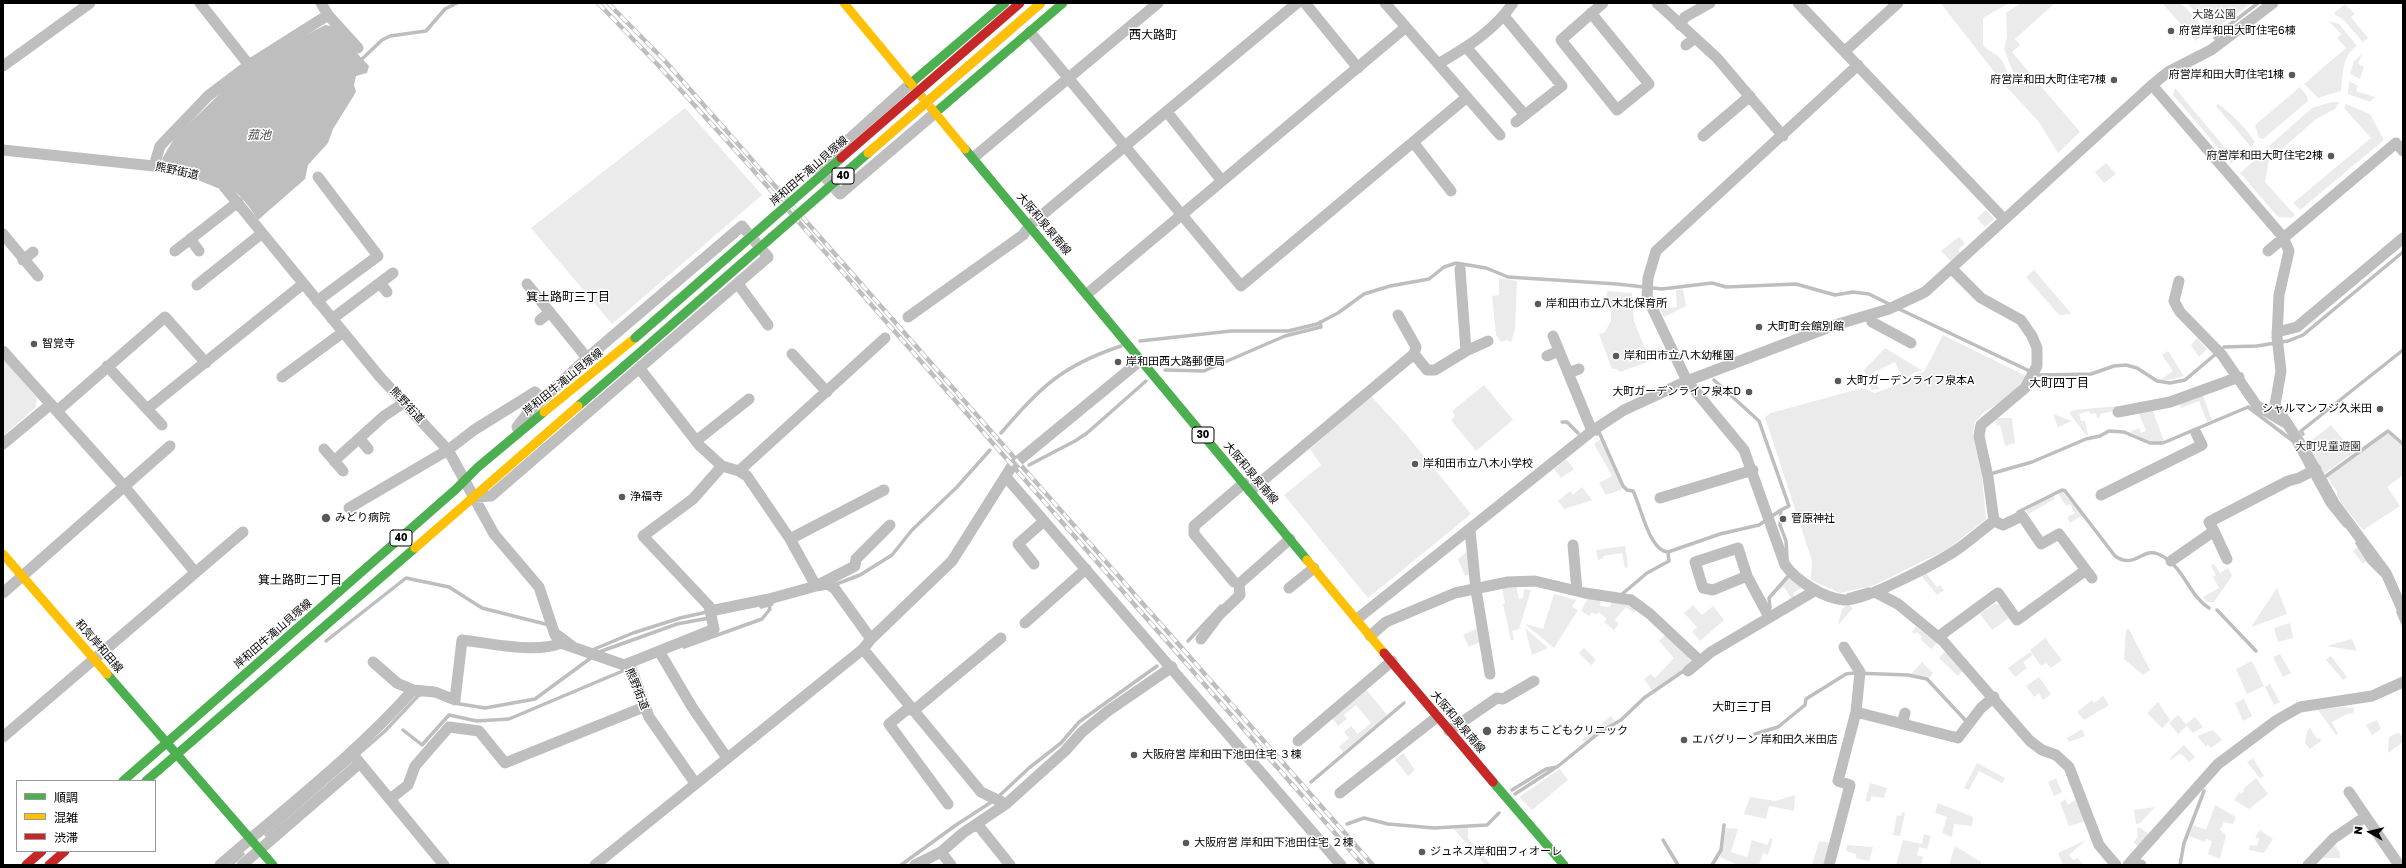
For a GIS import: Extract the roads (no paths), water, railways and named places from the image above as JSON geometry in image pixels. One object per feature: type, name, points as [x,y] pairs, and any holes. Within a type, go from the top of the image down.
[{"type":"main road","name":"大阪和泉泉南線","points":[[844,3],[910,84],[1030,225],[1140,360],[1392,661],[1437,717],[1564,865]]},
{"type":"main road","points":[[910,84],[1005,3]]},
{"type":"main road","name":"岸和田牛滝山貝塚線","points":[[124,780],[466,481],[497,451],[575,390],[1020,3]]},
{"type":"main road","name":"40","points":[[147,780],[1041,3]]},
{"type":"main road","points":[[935,113],[1062,3]]},
{"type":"main road","name":"和気岸和田線","points":[[3,554],[178,753],[272,865]]},
{"type":"main road","points":[[26,865],[41,852]]},
{"type":"main road","points":[[49,865],[64,852]]},
{"type":"street","points":[[3,66],[90,3]]},
{"type":"street","points":[[200,3],[249,65]]},
{"type":"street","points":[[321,3],[328,15],[358,48]]},
{"type":"street","points":[[973,158],[1158,3]]},
{"type":"street","points":[[908,317],[1023,235],[1030,225],[1297,3]]},
{"type":"street","points":[[1305,3],[1358,68]]},
{"type":"street","points":[[1385,3],[1500,135]]},
{"type":"street","points":[[1438,64],[1481,37],[1504,16],[1513,3]]},
{"type":"street","points":[[1591,13],[1649,84],[1617,110],[1561,40],[1591,13],[1603,3]]},
{"type":"street","points":[[1657,3],[1680,25],[1690,42],[1717,58],[1783,136]]},
{"type":"street","points":[[1680,25],[1685,17],[1710,3]]},
{"type":"street","points":[[1798,3],[2004,219]]},
{"type":"street","points":[[1357,619],[1592,431],[1624,410],[1686,381],[1835,325],[1895,306],[1925,292],[2152,85],[2168,72],[2211,50],[2273,3]]},
{"type":"street","points":[[1845,51],[1893,5]]},
{"type":"street","points":[[154,166],[160,146],[208,96],[249,65],[328,15]]},
{"type":"street","points":[[1504,16],[1562,86],[1516,122]]},
{"type":"street","points":[[1087,294],[1406,28]]},
{"type":"street","points":[[1030,32],[1241,286],[1466,97]]},
{"type":"street","points":[[1466,47],[1526,114]]},
{"type":"street","points":[[1858,65],[1656,252],[1647,286],[1647,297],[1686,381],[1744,450],[1753,470],[1785,565],[1791,574],[1816,590],[1845,601],[1875,592],[1953,552],[1994,521]]},
{"type":"street","points":[[910,84],[817,168],[840,194],[935,113]]},
{"type":"street","points":[[2152,85],[2283,237],[2288,251],[2279,295],[2277,339],[2282,371],[2275,405],[2290,426],[2316,469],[2334,503],[2386,573],[2403,611]]},
{"type":"street","points":[[1703,136],[1750,96]]},
{"type":"street","points":[[1167,112],[1222,181]]},
{"type":"street","points":[[1413,142],[1451,191]]},
{"type":"street","points":[[2268,251],[2396,143],[2403,151]]},
{"type":"street","name":"熊野街道","points":[[3,150],[154,166],[195,173],[222,184],[342,333],[380,377],[405,402],[448,450],[494,534],[539,587],[556,635],[561,643],[624,665],[629,663],[644,707],[649,717],[695,783]]},
{"type":"street","points":[[317,301],[378,256],[318,177]]},
{"type":"street","points":[[175,251],[238,202]]},
{"type":"street","points":[[474,497],[491,496],[768,257],[742,226],[587,358],[542,399],[497,451]]},
{"type":"street","points":[[3,234],[23,260],[38,276]]},
{"type":"street","points":[[197,285],[261,234]]},
{"type":"street","points":[[2277,339],[2297,327],[2403,238]]},
{"type":"street","points":[[190,239],[199,251]]},
{"type":"street","points":[[23,260],[33,252]]},
{"type":"street","points":[[1460,268],[1466,351]]},
{"type":"street","points":[[1952,269],[1981,298],[2021,320],[2032,336],[2037,348],[2034,373],[2025,388],[1981,425],[1979,436],[1988,477],[1994,521]]},
{"type":"street","points":[[332,319],[392,273]]},
{"type":"street","points":[[2179,281],[2174,301],[2180,312],[2219,351],[2239,377],[2257,406],[2290,426]]},
{"type":"street","points":[[380,283],[388,292]]},
{"type":"street","points":[[147,409],[303,284]]},
{"type":"street","points":[[527,284],[587,358]]},
{"type":"street","points":[[738,284],[768,325]]},
{"type":"street","points":[[540,320],[550,312]]},
{"type":"street","points":[[1870,314],[1872,322],[1911,343]]},
{"type":"street","points":[[1239,584],[1234,582],[1194,534],[1194,526],[1247,487],[1414,354],[1416,347],[1398,315]]},
{"type":"street","points":[[3,444],[107,366],[165,317],[206,363]]},
{"type":"street","points":[[282,377],[342,333]]},
{"type":"street","points":[[1553,336],[1592,431]]},
{"type":"street","points":[[739,471],[885,338]]},
{"type":"street","points":[[1414,354],[1427,370],[1435,370],[1466,351],[1488,341]]},
{"type":"street","points":[[3,351],[124,486],[195,572]]},
{"type":"street","points":[[1547,356],[1559,351]]},
{"type":"street","points":[[792,354],[827,392]]},
{"type":"street","points":[[595,865],[863,649],[871,639],[952,561],[1017,462],[1140,360]]},
{"type":"street","points":[[107,366],[162,425]]},
{"type":"street","points":[[640,369],[696,441],[722,466],[739,471],[747,476],[790,539],[816,586]]},
{"type":"street","points":[[1568,373],[1580,369]]},
{"type":"street","points":[[2118,412],[2170,402],[2239,377]]},
{"type":"street","points":[[349,508],[448,450],[474,430],[535,392],[542,399]]},
{"type":"street","points":[[696,441],[749,399]]},
{"type":"street","points":[[334,461],[384,416],[405,402]]},
{"type":"street","points":[[2101,495],[2202,445],[2196,433]]},
{"type":"street","points":[[360,439],[368,448]]},
{"type":"street","points":[[3,593],[170,446]]},
{"type":"street","points":[[324,449],[342,471]]},
{"type":"street","points":[[629,663],[714,629],[709,606],[696,591],[665,562],[643,536],[693,499],[722,466]]},
{"type":"street","points":[[2228,559],[2209,522],[2288,481],[2299,478],[2316,469]]},
{"type":"street","points":[[1660,498],[1753,470]]},
{"type":"street","points":[[1006,478],[1341,865]]},
{"type":"street","points":[[790,539],[884,490]]},
{"type":"street","points":[[1938,636],[1998,593],[2017,620],[2089,574],[2059,534],[2041,544],[2022,516],[2003,525],[1994,521]]},
{"type":"street","points":[[1034,564],[1018,544],[1044,521]]},
{"type":"street","points":[[711,615],[816,586],[855,566],[856,559],[890,526]]},
{"type":"street","points":[[1470,530],[1476,590],[1490,674]]},
{"type":"street","points":[[2171,561],[2214,530]]},
{"type":"street","points":[[3,737],[93,658],[243,532]]},
{"type":"street","points":[[1239,584],[1290,539]]},
{"type":"street","points":[[1573,545],[1577,591]]},
{"type":"street","points":[[1747,576],[1713,590],[1703,588],[1695,562],[1738,548],[1747,576],[1769,617]]},
{"type":"street","points":[[1290,588],[1314,568]]},
{"type":"street","points":[[1026,623],[1086,569]]},
{"type":"street","points":[[1370,636],[1386,622],[1411,610],[1455,594],[1508,582],[1535,580],[1577,591],[1631,600],[1650,614],[1699,660]]},
{"type":"street","points":[[1201,639],[1219,615],[1240,595],[1239,584]]},
{"type":"street","points":[[816,586],[832,587],[871,639]]},
{"type":"street","points":[[1688,671],[1699,660],[1816,590]]},
{"type":"street","points":[[1875,592],[1898,604],[1938,636],[1994,697],[2030,741],[2042,750],[2056,755],[2069,767],[2099,845],[2116,865]]},
{"type":"street","points":[[948,804],[889,724],[912,709],[1001,638]]},
{"type":"street","points":[[373,662],[396,683],[413,690],[435,692],[455,700],[462,640],[525,647],[554,646],[561,643]]},
{"type":"street","points":[[1829,865],[1850,785],[1838,781],[1856,712],[1860,672],[1844,648]]},
{"type":"street","points":[[863,649],[981,792],[1006,804]]},
{"type":"street","points":[[659,651],[692,707],[727,758]]},
{"type":"street","points":[[1303,740],[1339,699],[1392,661]]},
{"type":"street","points":[[915,865],[941,852],[963,833],[978,825],[1006,804],[1065,751],[1082,732],[1108,711],[1172,668]]},
{"type":"street","points":[[1449,731],[1497,698],[1503,699],[1534,681]]},
{"type":"street","points":[[2129,865],[2218,764],[2277,720],[2300,707],[2372,696],[2403,682]]},
{"type":"street","points":[[242,865],[260,850],[355,758],[413,690]]},
{"type":"street","points":[[1856,712],[1958,738],[1981,708],[1994,697]]},
{"type":"street","points":[[390,799],[408,785],[415,766],[449,727],[479,731],[505,763],[644,707]]},
{"type":"street","points":[[1902,724],[1905,713]]},
{"type":"street","points":[[1340,793],[1437,717]]},
{"type":"street","points":[[355,758],[444,865]]},
{"type":"street","points":[[220,865],[250,839],[355,758]]},
{"type":"street","points":[[2349,792],[2396,864]]},
{"type":"street","points":[[2308,865],[2334,838],[2365,817]]},
{"type":"street","points":[[978,825],[1010,865]]},
{"type":"street","points":[[941,852],[951,865]]},
{"type":"street","points":[[2129,865],[2141,865]]},
{"type":"water","name":"菰池","points":[[325,25],[331,26],[369,66],[367,73],[356,76],[354,85],[356,92],[333,129],[328,143],[308,165],[305,179],[258,220],[240,196],[219,179],[194,168],[164,162],[162,159],[175,137],[229,85],[291,43]]},
{"type":"waterway","points":[[362,59],[382,40],[390,36],[426,31],[445,9],[457,3]]},
{"type":"waterway","points":[[2215,38],[2224,29],[2258,3]]},
{"type":"waterway","points":[[1897,308],[2038,375],[2091,374],[2114,366],[2126,365],[2137,368],[2157,381],[2170,383],[2185,380],[2224,347],[2257,346],[2288,341],[2303,335],[2403,252]]},
{"type":"waterway","points":[[1140,341],[1231,331],[1288,331],[1317,324],[1338,313],[1364,294],[1390,286],[1429,279],[1444,267],[1456,263],[1486,268],[1508,277],[1617,284],[1662,289],[1712,283],[1726,287],[1796,284],[1835,295],[1853,292],[1869,294],[1891,305]]},
{"type":"waterway","points":[[1165,370],[1204,371],[1285,336],[1321,327],[1320,322]]},
{"type":"waterway","points":[[1001,433],[1028,403],[1067,370],[1100,354],[1121,346]]},
{"type":"waterway","points":[[2303,434],[2301,431],[2403,350]]},
{"type":"waterway","points":[[1714,380],[1759,421],[1789,506],[1781,510]]},
{"type":"waterway","points":[[1029,465],[1075,441],[1087,433],[1146,381]]},
{"type":"waterway","points":[[1990,474],[2032,462],[2086,439],[2100,436],[2109,431],[2124,432],[2150,443],[2163,443],[2248,407],[2293,441],[2328,505],[2345,526]]},
{"type":"waterway","points":[[1562,422],[1567,422],[1578,433]]},
{"type":"waterway","points":[[2326,476],[2388,431],[2403,444]]},
{"type":"waterway","points":[[1597,434],[1599,432],[1623,486],[1627,490],[1633,491],[1646,527],[1661,550],[1668,552],[1720,534],[1759,525],[1781,510],[1780,525],[1786,541],[1787,558]]},
{"type":"waterway","points":[[834,585],[860,575],[892,555],[912,530],[957,487],[990,450]]},
{"type":"waterway","points":[[2018,512],[2062,490],[2065,491],[2115,556],[2122,560],[2128,561],[2147,553],[2158,554],[2174,565],[2196,596],[2209,608]]},
{"type":"waterway","points":[[2357,543],[2369,562],[2382,575]]},
{"type":"waterway","points":[[1621,595],[1647,573],[1669,561],[1668,552]]},
{"type":"waterway","points":[[1770,608],[1769,598],[1791,573]]},
{"type":"waterway","points":[[326,641],[406,578],[449,587],[482,608],[549,625]]},
{"type":"waterway","points":[[1848,595],[1869,589]]},
{"type":"waterway","points":[[761,607],[772,604]]},
{"type":"waterway","points":[[684,647],[762,619],[770,609],[769,605]]},
{"type":"waterway","points":[[1188,641],[1221,606]]},
{"type":"waterway","points":[[2217,610],[2256,651]]},
{"type":"waterway","points":[[592,650],[633,633],[680,618],[707,612]]},
{"type":"waterway","points":[[2398,612],[2403,624]]},
{"type":"waterway","points":[[454,703],[485,708],[535,699],[599,652],[677,624],[709,618]]},
{"type":"waterway","points":[[558,631],[574,643]]},
{"type":"waterway","points":[[998,797],[1029,768],[1061,743],[1079,722],[1157,666]]},
{"type":"waterway","points":[[403,730],[422,745],[449,715],[477,721],[509,719],[625,670]]},
{"type":"waterway","points":[[1512,790],[1546,769],[1557,767],[1600,732],[1621,720],[1644,698],[1685,670]]},
{"type":"waterway","points":[[1755,734],[1778,727],[1805,705],[1806,699],[1846,674],[1854,673],[1908,675],[1927,679],[1968,723]]},
{"type":"waterway","points":[[266,835],[385,731],[418,696],[423,694]]},
{"type":"waterway","points":[[1311,782],[1404,703]]},
{"type":"waterway","points":[[1515,794],[1555,768]]},
{"type":"waterway","points":[[2180,865],[2184,843],[2204,791]]},
{"type":"waterway","points":[[901,865],[956,825],[993,801]]},
{"type":"waterway","points":[[1347,824],[1364,818],[1388,824],[1434,828],[1487,825],[1499,813]]},
{"type":"waterway","points":[[1712,865],[1721,850],[1724,825]]},
{"type":"waterway","points":[[1663,840],[1678,865]]},
{"type":"waterway","points":[[231,865],[243,854]]},
{"type":"railway","points":[[598,3],[658,65],[746,162],[1363,865]]},
{"type":"railway","points":[[608,3],[665,61],[1373,865]]},
{"type":"place","name":"府営岸和田大町住宅6棟","points":[[2171,31]]},
{"type":"place","name":"府営岸和田大町住宅1棟","points":[[2292,75]]},
{"type":"place","name":"府営岸和田大町住宅7棟","points":[[2114,80]]},
{"type":"place","name":"府営岸和田大町住宅2棟","points":[[2331,156]]},
{"type":"place","name":"岸和田市立八木北保育所","points":[[1538,304]]},
{"type":"place","name":"大町町会館別館","points":[[1759,327]]},
{"type":"place","name":"智覚寺","points":[[34,344]]},
{"type":"place","name":"岸和田市立八木幼稚園","points":[[1616,356]]},
{"type":"place","name":"岸和田西大路郵便局","points":[[1118,362]]},
{"type":"place","name":"大町ガーデンライフ泉本A","points":[[1838,381]]},
{"type":"place","name":"大町ガーデンライフ泉本D","points":[[1749,392]]},
{"type":"place","name":"シャルマンフジ久米田","points":[[2380,409]]},
{"type":"place","name":"岸和田市立八木小学校","points":[[1415,464]]},
{"type":"place","name":"浄福寺","points":[[622,497]]},
{"type":"place","name":"みどり病院","points":[[326,518]]},
{"type":"place","name":"菅原神社","points":[[1783,519]]},
{"type":"place","name":"おおまちこどもクリニック","points":[[1487,731]]},
{"type":"place","name":"エバグリーン 岸和田久米田店","points":[[1684,740]]},
{"type":"place","name":"大阪府営 岸和田下池田住宅 ３棟","points":[[1134,755]]},
{"type":"place","name":"大阪府営 岸和田下池田住宅 ２棟","points":[[1186,843]]},
{"type":"place","name":"ジュネス岸和田フィオーレ","points":[[1422,852]]},
{"type":"district","name":"西大路町","points":[[1153,35]]},
{"type":"district","name":"箕土路町三丁目","points":[[568,297]]},
{"type":"district","name":"大町四丁目","points":[[2059,383]]},
{"type":"district","name":"箕土路町二丁目","points":[[300,580]]},
{"type":"district","name":"大町三丁目","points":[[1742,707]]},
{"type":"park label","name":"大路公園","points":[[2214,15]]},
{"type":"park label","name":"大町児童遊園","points":[[2328,447]]}]
